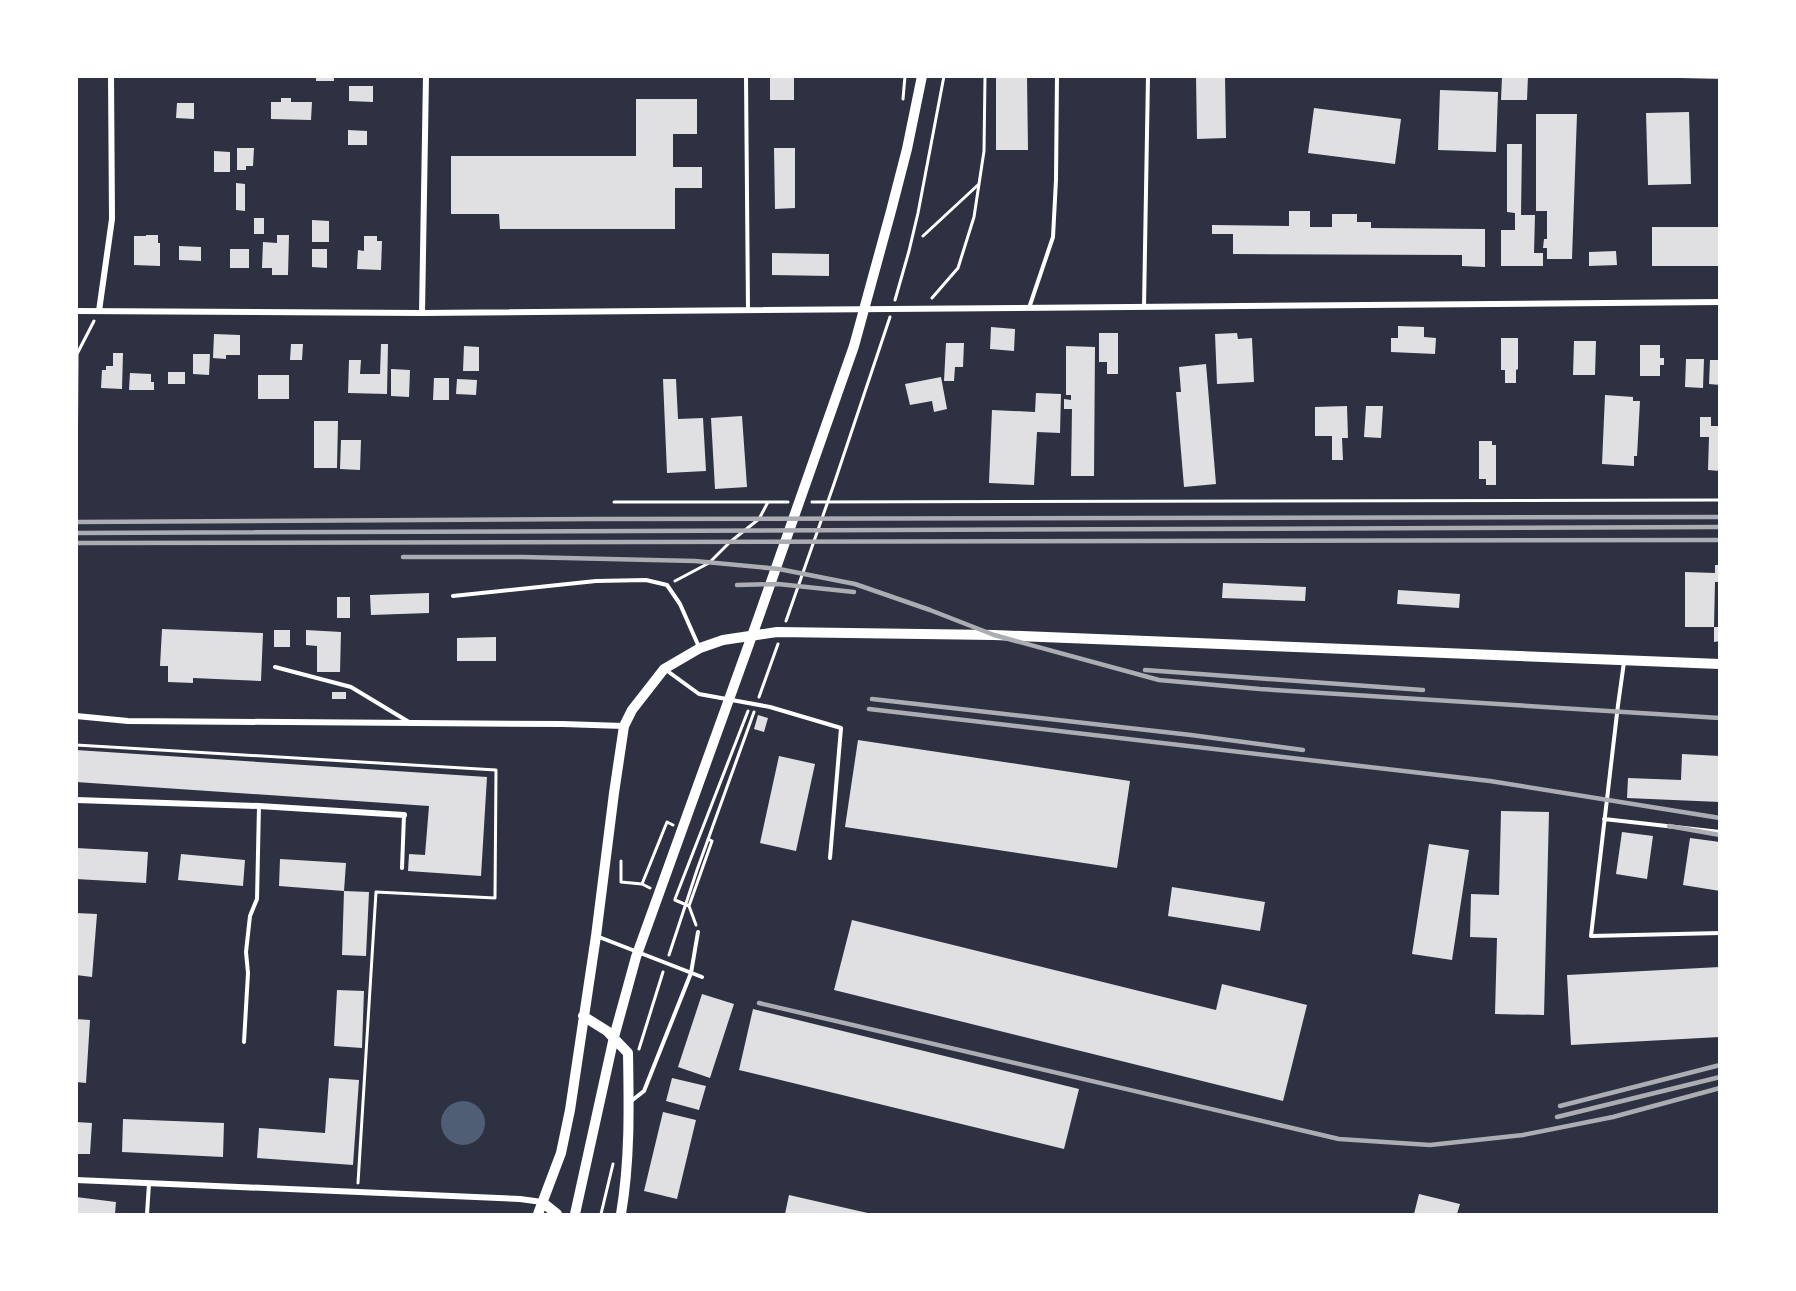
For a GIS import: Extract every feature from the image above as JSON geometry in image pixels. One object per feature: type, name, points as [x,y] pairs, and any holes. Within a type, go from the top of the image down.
[{"type":"main road","points":[[575,1215],[614,1036],[636,957],[854,346],[907,149],[922,76]]},
{"type":"main road","points":[[538,1215],[561,1154],[570,1110],[624,726],[632,710],[664,669],[700,648],[723,640],[777,632],[994,635],[1719,664]]},
{"type":"main road","points":[[583,1016],[607,1031],[628,1053],[629,1102],[626,1173],[621,1215]]},
{"type":"main road","points":[[542,1203],[557,1215]]},
{"type":"street","points":[[99,311],[112,219],[111,76]]},
{"type":"street","points":[[423,313],[426,76]]},
{"type":"street","points":[[76,311],[423,313],[1719,302]]},
{"type":"street","points":[[76,716],[128,721],[624,726]]},
{"type":"street","points":[[76,800],[260,806],[404,815]]},
{"type":"street","points":[[76,1180],[520,1199],[542,1203]]},
{"type":"lane","points":[[747,76],[748,310]]},
{"type":"lane","points":[[1029,308],[1053,237],[1057,76]]},
{"type":"lane","points":[[1144,307],[1148,76]]},
{"type":"lane","points":[[453,596],[596,581],[646,580],[667,585],[680,604],[700,648]]},
{"type":"lane","points":[[1624,661],[1591,936],[1719,933]]},
{"type":"lane","points":[[275,667],[351,687],[411,723]]},
{"type":"lane","points":[[664,669],[699,694],[770,707],[841,728],[830,858]]},
{"type":"lane","points":[[244,1041],[248,973],[246,952],[250,916],[257,899],[260,806]]},
{"type":"lane","points":[[402,868],[404,815]]},
{"type":"lane","points":[[1604,819],[1719,832]]},
{"type":"lane","points":[[629,1102],[644,1091],[691,973],[698,932]]},
{"type":"lane","points":[[596,936],[702,976]]},
{"type":"lane","points":[[147,1215],[149,1184]]},
{"type":"path","points":[[902,103],[905,76]]},
{"type":"path","points":[[918,213],[944,76]]},
{"type":"path","points":[[923,308],[958,268],[974,217],[984,151],[984,76]]},
{"type":"path","points":[[923,236],[979,184]]},
{"type":"path","points":[[76,500],[77,354],[99,311]]},
{"type":"path","points":[[804,502],[1719,500]]},
{"type":"path","points":[[614,502],[792,502]]},
{"type":"path","points":[[667,585],[709,563],[730,542],[759,519],[768,502]]},
{"type":"path","points":[[675,899],[751,703]]},
{"type":"path","points":[[76,745],[496,770],[495,898],[376,892],[358,1188]]},
{"type":"path","points":[[642,884],[667,822],[674,826]]},
{"type":"path","points":[[689,906],[712,841],[708,839]]},
{"type":"water","points":[[463,1101],[478,1108],[485,1123],[478,1138],[463,1145],[448,1138],[441,1123],[448,1108]]},
{"type":"building","points":[[316,76],[334,76],[334,81],[316,81]]},
{"type":"building","points":[[770,76],[794,76],[794,100],[770,100]]},
{"type":"building","points":[[996,76],[1027,76],[1028,150],[996,150]]},
{"type":"building","points":[[1196,76],[1225,76],[1226,138],[1197,139]]},
{"type":"building","points":[[1502,76],[1528,76],[1527,100],[1501,100]]},
{"type":"building","points":[[1681,76],[1720,76],[1720,79],[1681,78]]},
{"type":"building","points":[[349,86],[373,86],[373,102],[349,101]]},
{"type":"building","points":[[1440,90],[1498,92],[1496,152],[1438,150]]},
{"type":"building","points":[[281,98],[291,98],[291,102],[312,102],[311,120],[271,119],[271,102],[281,102]]},
{"type":"building","points":[[636,99],[697,99],[697,134],[673,134],[673,167],[702,167],[702,188],[675,188],[675,229],[500,229],[499,214],[451,214],[451,156],[636,156]]},
{"type":"building","points":[[177,103],[194,103],[194,119],[176,118]]},
{"type":"building","points":[[1314,108],[1401,119],[1395,164],[1308,153]]},
{"type":"building","points":[[1689,112],[1691,184],[1648,185],[1646,113]]},
{"type":"building","points":[[1536,114],[1577,114],[1572,259],[1547,259],[1547,248],[1543,248],[1544,239],[1547,239],[1547,211],[1536,211]]},
{"type":"building","points":[[348,130],[367,131],[367,145],[348,145]]},
{"type":"building","points":[[1507,144],[1522,144],[1521,215],[1535,215],[1534,253],[1543,253],[1543,266],[1501,266],[1501,230],[1515,230],[1515,213],[1507,212]]},
{"type":"building","points":[[237,148],[254,148],[253,166],[246,166],[246,170],[237,170]]},
{"type":"building","points":[[774,148],[795,148],[795,208],[775,209]]},
{"type":"building","points":[[214,151],[230,152],[230,172],[214,172]]},
{"type":"building","points":[[236,183],[245,184],[245,211],[236,210]]},
{"type":"building","points":[[1289,211],[1310,211],[1310,227],[1332,227],[1332,214],[1357,214],[1357,222],[1371,222],[1371,228],[1485,229],[1485,267],[1462,266],[1462,255],[1233,254],[1233,234],[1212,234],[1212,225],[1289,226]]},
{"type":"building","points":[[254,218],[264,218],[264,234],[254,234]]},
{"type":"building","points":[[312,220],[329,221],[329,242],[312,242]]},
{"type":"building","points":[[1652,227],[1720,227],[1720,266],[1652,266]]},
{"type":"building","points":[[158,235],[160,266],[134,265],[134,236]]},
{"type":"building","points":[[277,235],[289,235],[288,275],[272,275],[272,268],[262,268],[263,242],[277,243]]},
{"type":"building","points":[[364,236],[377,236],[377,241],[382,241],[381,270],[357,269],[358,250],[364,251]]},
{"type":"building","points":[[179,246],[201,247],[201,261],[179,260]]},
{"type":"building","points":[[230,249],[249,249],[249,268],[230,268]]},
{"type":"building","points":[[312,249],[327,249],[327,268],[312,267]]},
{"type":"building","points":[[1616,251],[1617,265],[1589,266],[1589,252]]},
{"type":"building","points":[[772,253],[829,254],[829,276],[772,275]]},
{"type":"building","points":[[1398,326],[1424,327],[1424,337],[1436,338],[1435,354],[1391,352],[1391,338],[1398,338]]},
{"type":"building","points":[[991,327],[1015,329],[1014,351],[990,349]]},
{"type":"building","points":[[1099,333],[1118,333],[1118,374],[1107,374],[1107,362],[1099,362]]},
{"type":"building","points":[[1237,333],[1238,339],[1252,338],[1254,382],[1217,384],[1215,334]]},
{"type":"building","points":[[214,334],[240,335],[240,355],[226,355],[226,359],[213,358]]},
{"type":"building","points":[[1501,338],[1518,338],[1516,383],[1505,383],[1505,370],[1501,370]]},
{"type":"building","points":[[1574,341],[1596,341],[1595,375],[1573,375]]},
{"type":"building","points":[[946,343],[964,343],[963,367],[955,367],[954,381],[944,381]]},
{"type":"building","points":[[291,344],[303,344],[302,360],[290,360]]},
{"type":"building","points":[[381,344],[388,344],[387,394],[348,393],[349,360],[361,360],[360,374],[380,374]]},
{"type":"building","points":[[1640,345],[1660,345],[1660,358],[1664,358],[1664,365],[1660,365],[1660,376],[1640,376]]},
{"type":"building","points":[[464,346],[479,347],[479,371],[463,371]]},
{"type":"building","points":[[1066,346],[1095,347],[1094,476],[1071,476],[1072,409],[1064,409],[1064,399],[1071,400],[1071,395],[1066,395]]},
{"type":"building","points":[[113,353],[123,353],[122,389],[101,388],[102,370],[106,370],[106,366],[113,366]]},
{"type":"building","points":[[193,354],[210,354],[209,375],[193,374]]},
{"type":"building","points":[[1686,359],[1704,359],[1703,388],[1685,387]]},
{"type":"building","points":[[1710,360],[1720,360],[1720,385],[1709,384]]},
{"type":"building","points":[[1206,364],[1216,484],[1184,487],[1176,392],[1181,392],[1179,367]]},
{"type":"building","points":[[391,369],[410,370],[409,397],[391,396]]},
{"type":"building","points":[[168,372],[185,372],[185,384],[168,384]]},
{"type":"building","points":[[130,373],[151,374],[154,390],[129,390]]},
{"type":"building","points":[[258,375],[289,375],[289,399],[258,399]]},
{"type":"building","points":[[941,377],[947,409],[934,412],[932,401],[910,405],[905,384]]},
{"type":"building","points":[[434,378],[449,378],[449,400],[433,400]]},
{"type":"building","points":[[457,379],[477,380],[476,395],[456,394]]},
{"type":"building","points":[[663,379],[676,379],[678,419],[703,418],[706,471],[667,473]]},
{"type":"building","points":[[1036,393],[1061,394],[1060,433],[1037,432],[1034,485],[989,483],[992,410],[1035,412]]},
{"type":"building","points":[[1605,395],[1633,397],[1633,401],[1640,401],[1637,456],[1634,456],[1634,466],[1602,464]]},
{"type":"building","points":[[1347,406],[1348,438],[1342,438],[1343,460],[1332,460],[1332,436],[1315,436],[1315,407]]},
{"type":"building","points":[[1366,406],[1383,406],[1381,438],[1364,437]]},
{"type":"building","points":[[742,416],[747,487],[715,489],[711,418]]},
{"type":"building","points":[[1700,417],[1711,417],[1711,426],[1720,426],[1720,471],[1708,470],[1709,437],[1700,437]]},
{"type":"building","points":[[314,421],[338,421],[337,468],[314,468]]},
{"type":"building","points":[[341,440],[361,440],[360,470],[340,469]]},
{"type":"building","points":[[1479,441],[1492,441],[1492,445],[1496,445],[1496,485],[1486,485],[1486,479],[1479,479]]},
{"type":"building","points":[[1715,565],[1720,565],[1720,582],[1715,582],[1714,627],[1685,627],[1685,572],[1715,573]]},
{"type":"building","points":[[1223,583],[1306,587],[1305,601],[1222,598]]},
{"type":"building","points":[[1398,590],[1460,594],[1459,608],[1397,604]]},
{"type":"building","points":[[429,593],[429,613],[371,615],[370,595]]},
{"type":"building","points":[[337,597],[350,597],[350,618],[337,618]]},
{"type":"building","points":[[1714,627],[1720,627],[1720,641],[1714,642]]},
{"type":"building","points":[[162,629],[263,633],[261,681],[193,678],[193,683],[168,682],[168,666],[160,666]]},
{"type":"building","points":[[274,630],[290,630],[290,647],[274,647]]},
{"type":"building","points":[[306,630],[341,632],[340,672],[317,672],[317,646],[306,645]]},
{"type":"building","points":[[496,637],[496,661],[457,661],[457,638]]},
{"type":"building","points":[[332,692],[346,692],[346,699],[332,699]]},
{"type":"building","points":[[758,715],[768,718],[764,732],[754,729]]},
{"type":"building","points":[[858,740],[1130,781],[1117,868],[845,827]]},
{"type":"building","points":[[76,750],[487,777],[481,876],[408,871],[409,854],[425,855],[429,806],[76,782]]},
{"type":"building","points":[[1682,754],[1720,756],[1720,802],[1627,798],[1628,778],[1681,780]]},
{"type":"building","points":[[779,756],[815,764],[796,851],[760,843]]},
{"type":"building","points":[[1501,811],[1549,812],[1544,1015],[1495,1014],[1497,938],[1470,937],[1471,894],[1499,895]]},
{"type":"building","points":[[1622,832],[1653,836],[1647,879],[1616,874]]},
{"type":"building","points":[[1690,838],[1720,842],[1720,891],[1683,885]]},
{"type":"building","points":[[1429,844],[1469,850],[1452,960],[1412,954]]},
{"type":"building","points":[[76,848],[148,852],[146,883],[76,879]]},
{"type":"building","points":[[181,854],[245,860],[243,886],[178,880]]},
{"type":"building","points":[[280,859],[346,863],[344,891],[279,886]]},
{"type":"building","points":[[1172,887],[1265,902],[1260,931],[1168,916]]},
{"type":"building","points":[[344,891],[369,892],[366,956],[342,955]]},
{"type":"building","points":[[76,913],[97,914],[92,977],[76,975]]},
{"type":"building","points":[[852,920],[1216,1010],[1222,984],[1307,1005],[1283,1101],[834,990]]},
{"type":"building","points":[[1720,967],[1720,1037],[1571,1045],[1567,975]]},
{"type":"building","points":[[337,990],[364,991],[362,1048],[334,1046]]},
{"type":"building","points":[[702,994],[734,1004],[710,1078],[678,1067]]},
{"type":"building","points":[[753,1009],[1079,1089],[1064,1149],[739,1070]]},
{"type":"building","points":[[76,1019],[90,1020],[86,1083],[76,1082]]},
{"type":"building","points":[[329,1078],[359,1080],[353,1165],[257,1158],[259,1128],[325,1133]]},
{"type":"building","points":[[672,1078],[706,1086],[699,1110],[666,1101]]},
{"type":"building","points":[[663,1112],[696,1120],[677,1199],[644,1191]]},
{"type":"building","points":[[123,1119],[224,1123],[223,1157],[122,1152]]},
{"type":"building","points":[[76,1122],[92,1123],[90,1154],[76,1154]]},
{"type":"building","points":[[1419,1194],[1460,1204],[1457,1214],[1414,1214]]},
{"type":"building","points":[[789,1195],[872,1214],[785,1214]]},
{"type":"building","points":[[76,1197],[116,1202],[115,1214],[76,1214]]},
{"type":"railway","points":[[76,522],[1720,517]]},
{"type":"railway","points":[[76,533],[1720,527]]},
{"type":"railway","points":[[76,543],[1720,540]]},
{"type":"railway","points":[[403,557],[695,561],[779,569],[855,584],[994,635],[1159,680],[1260,689],[1720,718]]},
{"type":"railway","points":[[737,585],[778,584],[854,592]]},
{"type":"railway","points":[[1145,670],[1423,690]]},
{"type":"railway","points":[[872,699],[1303,750]]},
{"type":"railway","points":[[869,709],[1490,781],[1720,818]]},
{"type":"railway","points":[[1669,826],[1720,835]]},
{"type":"railway","points":[[759,1003],[1339,1139],[1430,1145],[1523,1135],[1613,1117],[1720,1088]]},
{"type":"railway","points":[[1560,1106],[1720,1065]]},
{"type":"railway","points":[[1557,1117],[1720,1077]]}]
